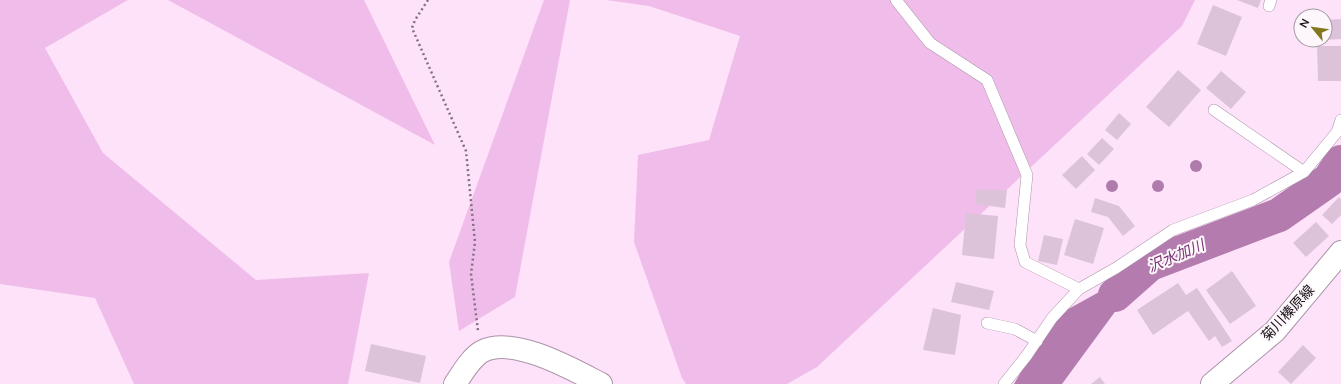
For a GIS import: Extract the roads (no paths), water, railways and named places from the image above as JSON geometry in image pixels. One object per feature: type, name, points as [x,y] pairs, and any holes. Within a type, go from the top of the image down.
[{"type":"main road","name":"菊川榛原線","points":[[1212,384],[1275,331],[1341,252]]},
{"type":"main road","points":[[455,384],[481,352],[502,346],[534,354],[570,368],[601,384]]},
{"type":"lane","points":[[896,0],[930,43],[987,80],[1028,176],[1020,245],[1025,262],[1079,289]]},
{"type":"lane","points":[[1214,110],[1304,172]]},
{"type":"lane","points":[[1004,384],[1037,341],[1052,318],[1079,289],[1116,268],[1173,230],[1253,200],[1304,172],[1337,132],[1341,120]]},
{"type":"lane","points":[[987,323],[1015,329],[1037,341]]},
{"type":"waterway","name":"沢水加川","points":[[1115,295],[1150,264],[1279,215],[1329,180],[1341,162]]}]
